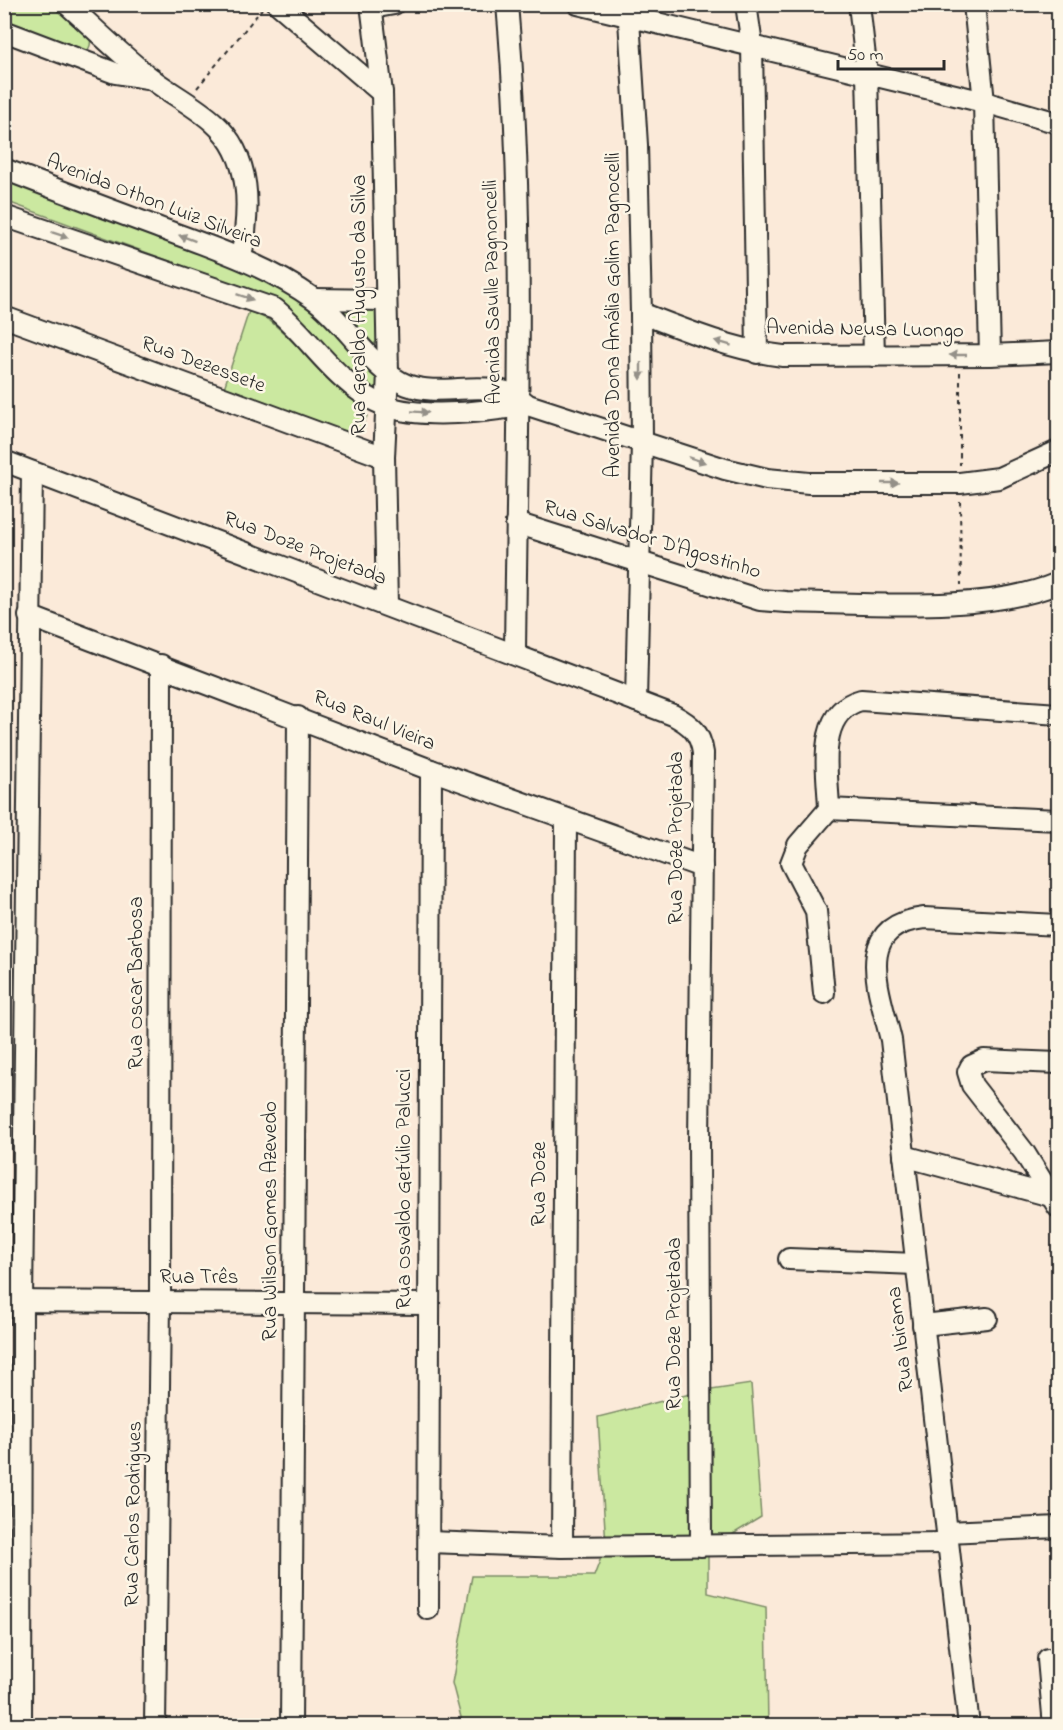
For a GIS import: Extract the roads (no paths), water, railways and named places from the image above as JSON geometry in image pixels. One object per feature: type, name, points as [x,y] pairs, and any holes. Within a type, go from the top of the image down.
[{"type":"street","points":[[67,4],[152,80],[213,121],[231,140],[241,162],[247,188],[246,230],[241,258]]},
{"type":"street","points":[[278,4],[382,93]]},
{"type":"street","points":[[371,6],[394,4]]},
{"type":"street","name":"Avenida Saulle Pagnoncelli","points":[[507,4],[512,66],[521,402],[514,654]]},
{"type":"street","points":[[578,4],[629,11],[752,45],[984,102],[1059,123]]},
{"type":"street","points":[[746,4],[752,45],[757,353]]},
{"type":"street","points":[[859,4],[867,74],[874,356]]},
{"type":"street","points":[[974,4],[984,102],[990,355]]},
{"type":"street","name":"Rua Geraldo Augusto da Silva","points":[[371,6],[382,93],[388,373],[384,457],[387,605]]},
{"type":"street","name":"Avenida Dona Amália Golim Pagnocelli","points":[[629,11],[637,145],[641,313],[642,442],[637,560],[636,701]]},
{"type":"street","points":[[4,32],[115,73],[152,80]]},
{"type":"street","name":"Avenida Othon Luiz Silveira","points":[[4,169],[241,258],[315,299],[388,373],[406,385],[426,388],[502,389],[521,402],[725,470],[767,479],[809,483],[960,483],[999,478],[1059,451]]},
{"type":"street","name":"Avenida Othon Luiz Silveira","points":[[4,216],[275,309],[295,325],[341,377],[364,395],[386,406],[432,412],[521,402]]},
{"type":"street","points":[[315,299],[385,300]]},
{"type":"street","name":"Avenida Neusa Luongo","points":[[641,313],[757,353],[783,356],[990,355],[1059,352]]},
{"type":"street","name":"Rua Dezessete","points":[[4,317],[384,457]]},
{"type":"street","name":"Rua Doze Projetada","points":[[4,461],[636,701],[687,723],[701,740],[700,1546]]},
{"type":"street","points":[[21,1725],[13,1301],[32,472]]},
{"type":"street","name":"Rua Salvador D'Agostinho","points":[[516,524],[637,560],[736,594],[786,602],[962,603],[1009,598],[1059,583]]},
{"type":"street","name":"Rua Raul Vieira","points":[[29,616],[161,664],[431,770],[702,867]]},
{"type":"street","name":"Rua Oscar Barbosa","points":[[160,1302],[161,664]]},
{"type":"street","points":[[824,993],[816,911],[791,863],[798,845],[829,809],[828,739],[832,722],[849,703],[861,700],[1059,714]]},
{"type":"street","name":"Rua Wilson Gomes Azevedo","points":[[291,1725],[298,717]]},
{"type":"street","name":"Rua Osvaldo Getúlio Palucci","points":[[428,1608],[431,770]]},
{"type":"street","points":[[829,809],[1059,820]]},
{"type":"street","name":"Rua Doze","points":[[562,1547],[566,820]]},
{"type":"street","name":"Rua Ibirama","points":[[969,1725],[891,1041],[875,965],[877,949],[883,936],[906,920],[924,918],[1059,925]]},
{"type":"street","points":[[1055,1202],[1024,1152],[972,1085],[968,1072],[971,1066],[984,1060],[1059,1064]]},
{"type":"street","points":[[904,1155],[1055,1202]]},
{"type":"street","points":[[789,1259],[916,1264]]},
{"type":"street","name":"Rua Três","points":[[13,1301],[429,1304]]},
{"type":"street","name":"Rua Carlos Rodrigues","points":[[155,1725],[160,1302]]},
{"type":"street","points":[[923,1324],[987,1318]]},
{"type":"street","points":[[429,1542],[562,1547],[700,1546],[948,1538],[1059,1527]]},
{"type":"street","points":[[1048,1659],[1054,1725]]}]
